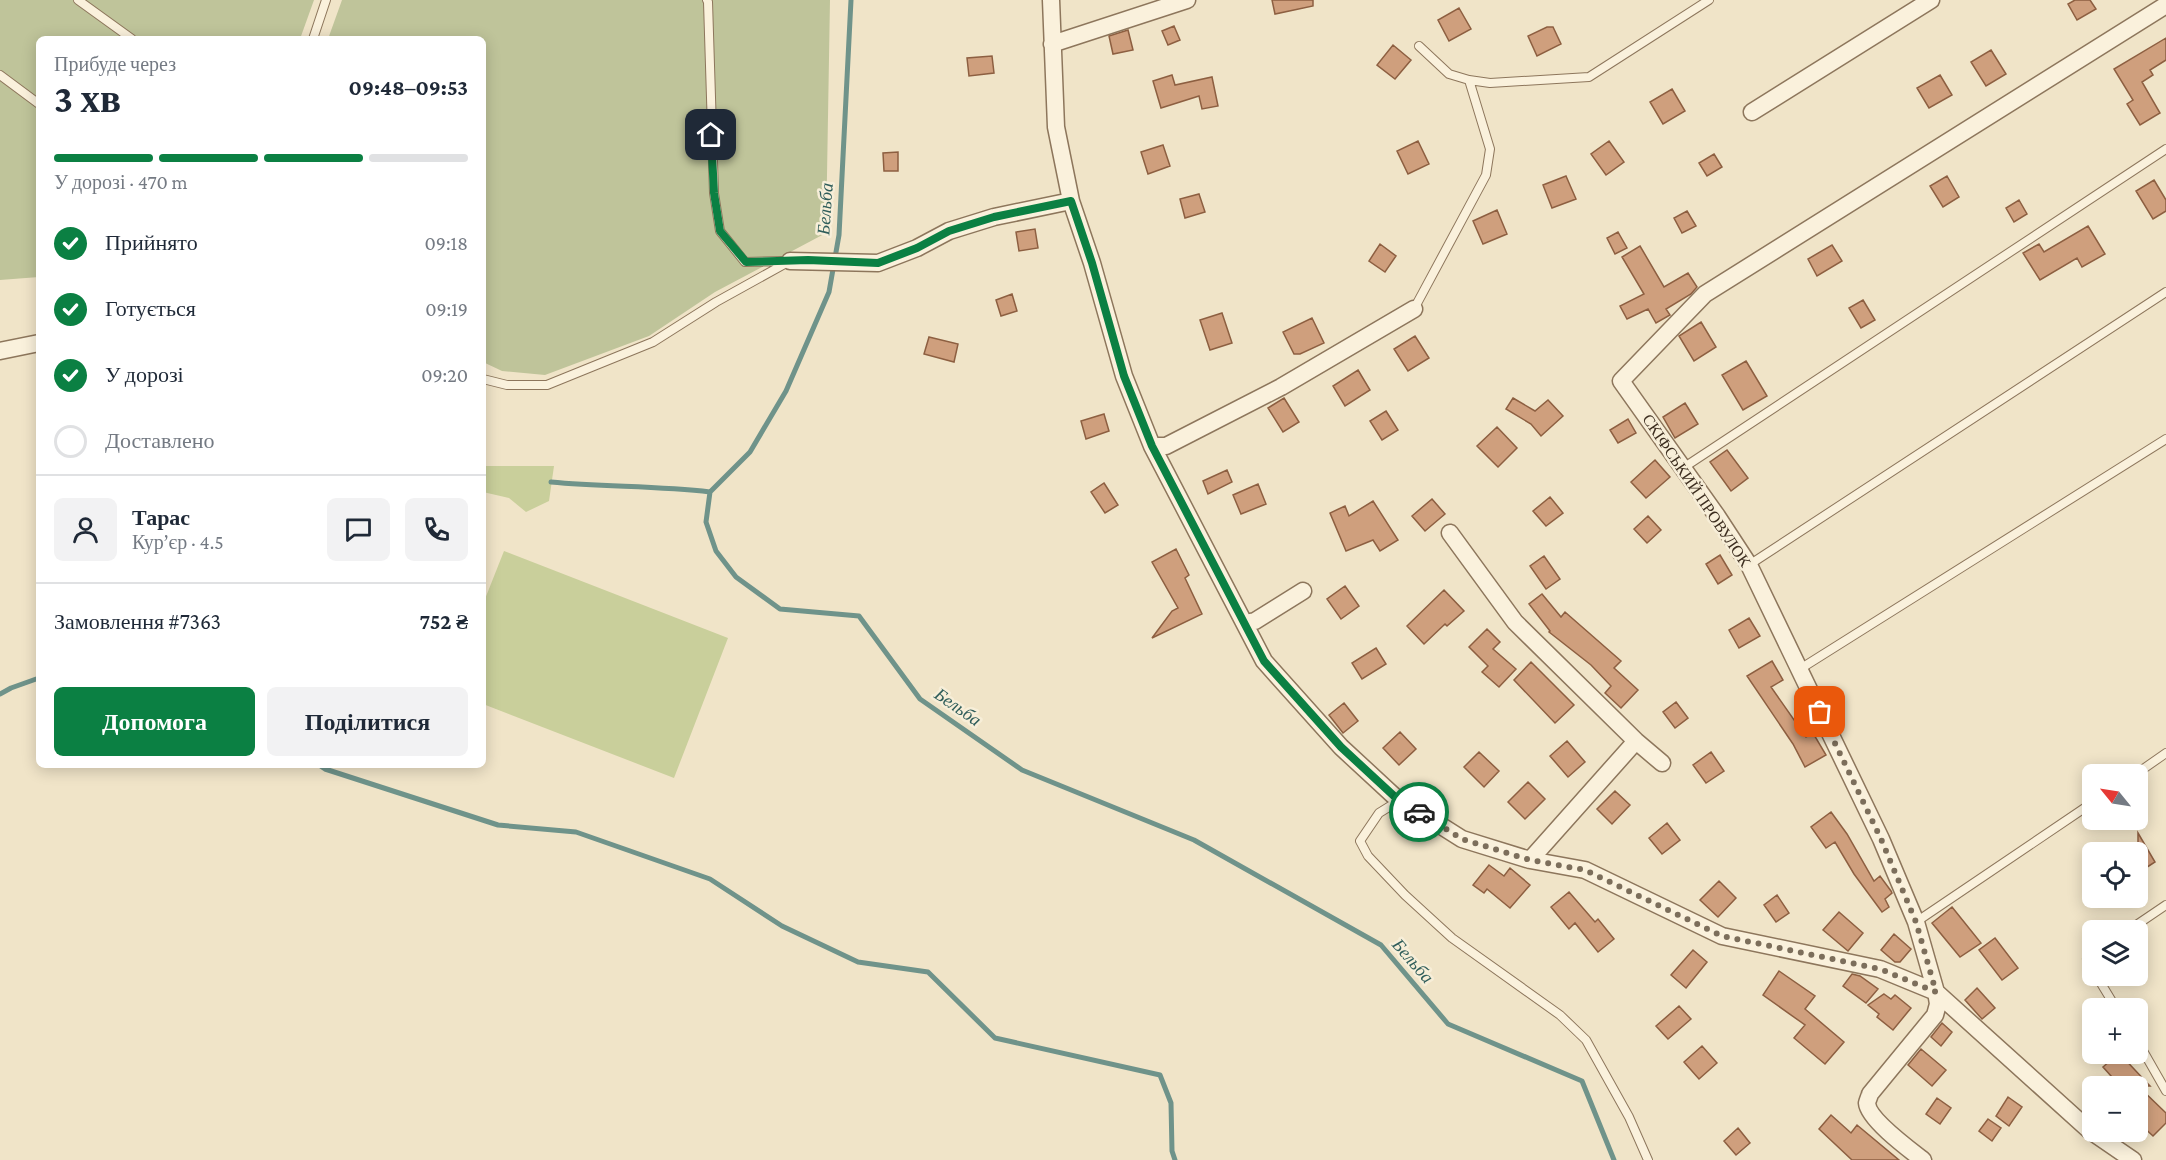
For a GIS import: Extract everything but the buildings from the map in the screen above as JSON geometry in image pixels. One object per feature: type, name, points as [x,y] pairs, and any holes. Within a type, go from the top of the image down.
[{"type":"street","points":[[1052,0],[1056,127],[1071,201],[1092,263],[1124,376],[1152,446],[1264,661],[1341,747],[1400,800],[1462,839],[1530,860],[1585,870],[1722,936],[1880,969],[1936,992],[2089,1130],[2133,1160]]},
{"type":"street","points":[[1052,44],[1187,0]]},
{"type":"street","points":[[1752,112],[1931,0]]},
{"type":"street","name":"СКІФСЬКИЙ ПРОВУЛОК","points":[[1936,992],[1916,922],[1881,839],[1749,565],[1621,381],[1705,294],[2166,5]]},
{"type":"street","points":[[790,261],[878,263],[917,248],[949,231],[994,217],[1071,201]]},
{"type":"street","points":[[1152,446],[1166,446],[1270,392],[1414,309]]},
{"type":"street","points":[[0,351],[36,344]]},
{"type":"street","points":[[1449,533],[1515,622],[1662,764]]},
{"type":"street","points":[[1245,622],[1255,621],[1303,591]]},
{"type":"street","points":[[1530,860],[1636,741]]},
{"type":"street","points":[[1923,1160],[1885,1129],[1870,1110],[1867,1102],[1870,1094],[1935,1015],[1938,1004],[1936,992]]},
{"type":"lane","points":[[78,0],[128,36]]},
{"type":"lane","points":[[314,36],[326,0]]},
{"type":"lane","points":[[1419,46],[1449,74],[1469,80],[1490,83],[1589,77],[1708,0]]},
{"type":"lane","points":[[708,1],[714,193],[720,231],[746,262],[790,261]]},
{"type":"lane","points":[[0,75],[36,102]]},
{"type":"lane","points":[[1414,309],[1486,176],[1490,149],[1469,80]]},
{"type":"lane","points":[[1683,468],[2166,149]]},
{"type":"lane","points":[[486,380],[507,385],[547,386],[652,342],[716,302],[790,261]]},
{"type":"lane","points":[[1749,565],[2166,291]]},
{"type":"lane","points":[[1800,669],[2166,439]]},
{"type":"lane","points":[[2148,766],[2166,753]]},
{"type":"lane","points":[[1400,800],[1379,813],[1360,841],[1368,856],[1405,895],[1452,938],[1560,1015],[1586,1040],[1629,1117],[1648,1160]]},
{"type":"lane","points":[[1916,922],[2082,810]]},
{"type":"lane","points":[[2143,920],[2166,904]]},
{"type":"lane","points":[[2148,1060],[2166,1091]]},
{"type":"green space","points":[[0,0],[314,0],[301,36],[36,36],[36,277],[0,280]]},
{"type":"green space","points":[[342,0],[830,0],[826,233],[715,292],[649,336],[545,375],[502,371],[486,363],[486,36],[329,36]]},
{"type":"green space","points":[[486,466],[554,466],[549,501],[526,512],[509,498],[486,493]]},
{"type":"green space","points":[[504,551],[728,638],[674,778],[486,705],[486,596]]},
{"type":"waterway","name":"Бельба","points":[[851,0],[839,235],[829,292],[786,391],[750,452],[710,492],[706,522],[716,551],[736,577],[780,609],[859,616],[920,699],[1022,770],[1194,840],[1381,945],[1448,1024],[1582,1081],[1614,1160]]},
{"type":"waterway","points":[[551,482],[710,492]]},
{"type":"waterway","points":[[0,694],[36,679]]},
{"type":"waterway","points":[[324,768],[498,825],[576,832],[710,879],[782,926],[858,962],[928,972],[995,1038],[1160,1075],[1171,1103],[1172,1151],[1175,1160]]},
{"type":"way so far","points":[[1419,812],[1462,839],[1530,860],[1585,870],[1722,936],[1880,969],[1936,992],[1916,922],[1881,839],[1820,712]]},
{"type":"route","points":[[711,135],[714,193],[720,231],[746,262],[808,260],[878,263],[917,248],[949,231],[994,217],[1071,201],[1092,263],[1124,376],[1152,446],[1264,661],[1341,747],[1394,796],[1419,812]]}]
